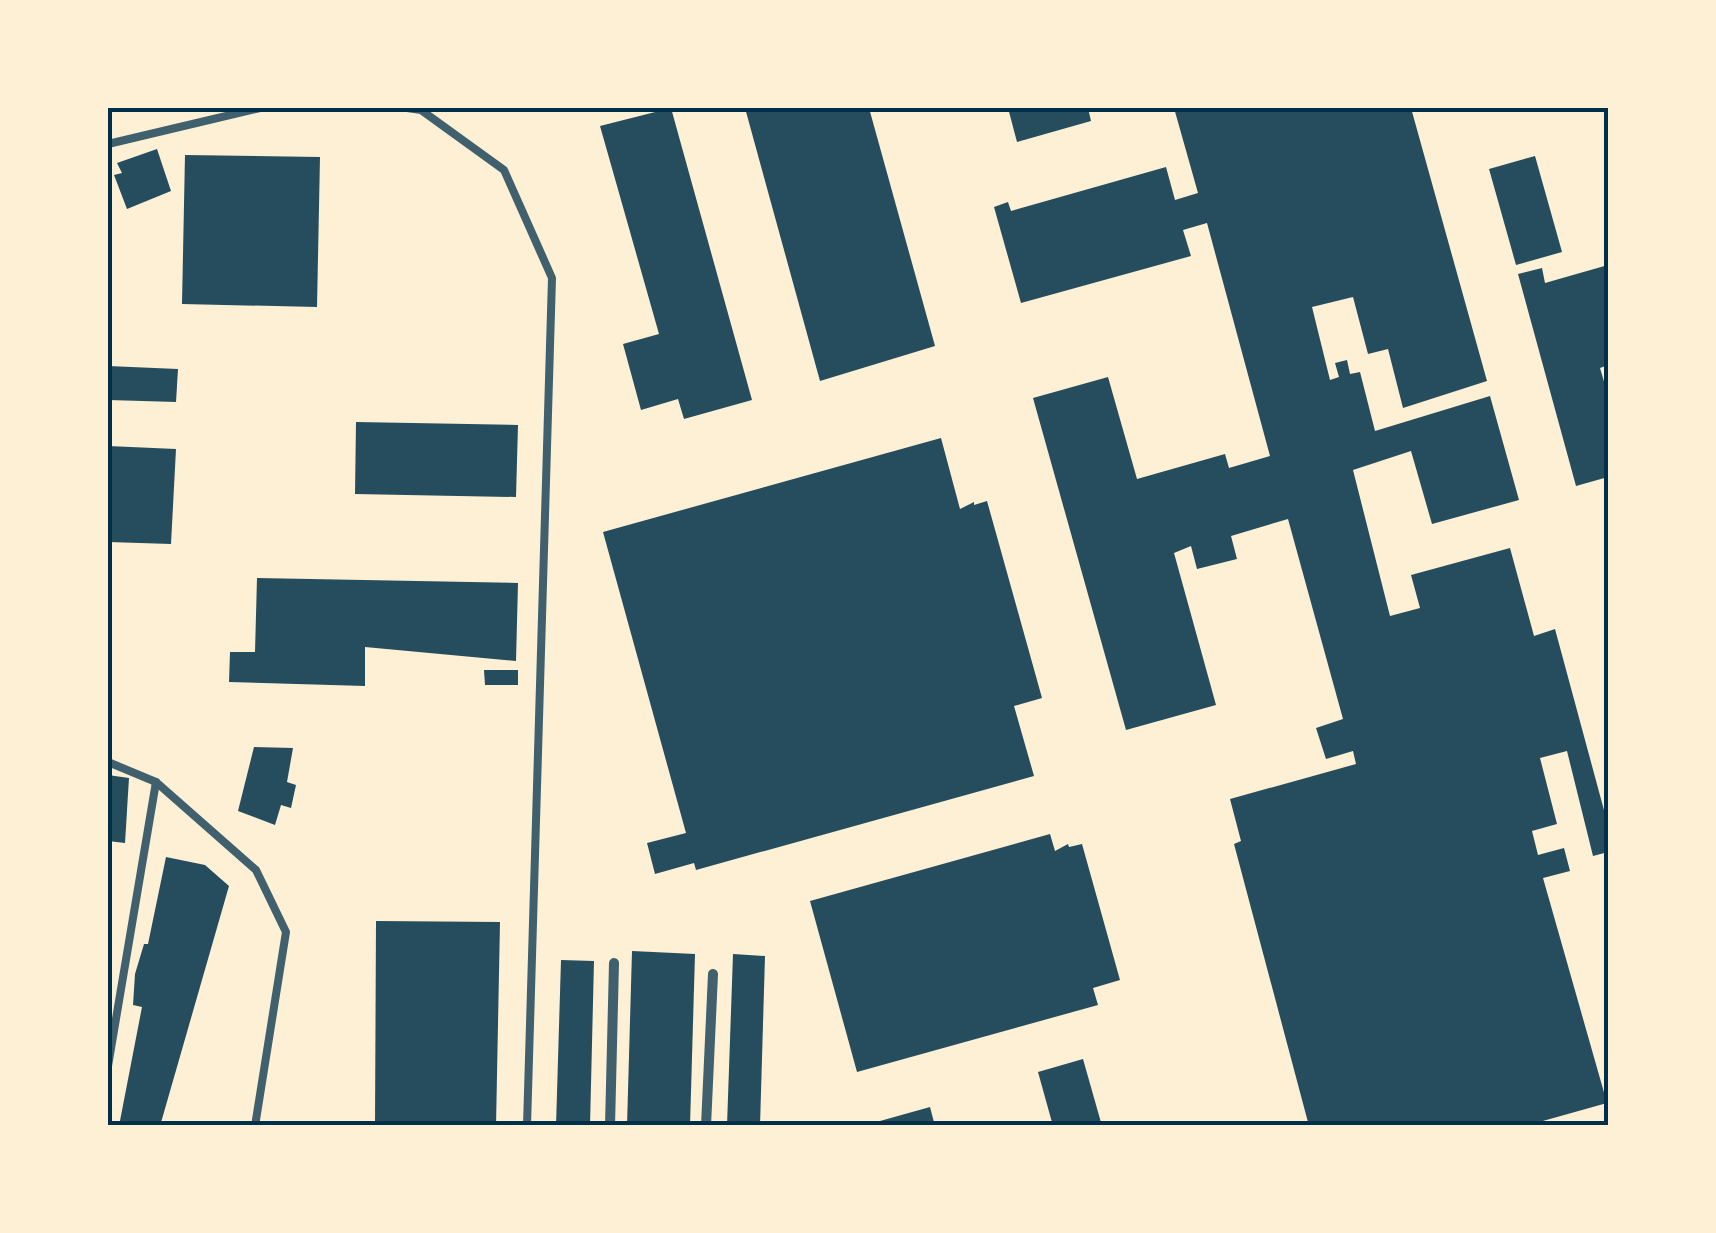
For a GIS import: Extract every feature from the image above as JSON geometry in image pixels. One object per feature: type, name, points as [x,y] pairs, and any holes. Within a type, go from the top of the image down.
[{"type":"street","points":[[610,1126],[614,963]]},
{"type":"street","points":[[706,1126],[713,974]]},
{"type":"lane","points":[[108,144],[260,108]]},
{"type":"lane","points":[[407,108],[422,110],[504,170],[552,278],[527,1126]]},
{"type":"lane","points":[[108,762],[156,782],[256,870],[286,932],[255,1126]]},
{"type":"lane","points":[[108,1066],[156,782]]},
{"type":"building","points":[[671,108],[752,400],[684,419],[678,399],[641,410],[623,344],[659,334],[600,126]]},
{"type":"building","points":[[745,108],[869,108],[935,346],[820,381]]},
{"type":"building","points":[[1008,108],[1088,108],[1091,121],[1017,142]]},
{"type":"building","points":[[1174,108],[1411,108],[1487,381],[1403,408],[1388,349],[1368,354],[1353,297],[1312,307],[1330,380],[1339,377],[1335,363],[1347,360],[1350,374],[1360,372],[1375,431],[1490,396],[1519,500],[1432,524],[1411,451],[1353,470],[1390,616],[1420,608],[1411,575],[1510,548],[1534,636],[1555,629],[1608,825],[1608,852],[1593,856],[1567,751],[1540,758],[1557,824],[1532,831],[1538,855],[1564,848],[1570,871],[1543,878],[1607,1103],[1525,1126],[1309,1126],[1234,844],[1241,841],[1230,799],[1356,764],[1353,751],[1326,759],[1316,728],[1343,719],[1288,519],[1231,536],[1237,559],[1197,569],[1191,546],[1174,553],[1216,705],[1126,730],[1033,398],[1108,377],[1137,479],[1225,454],[1229,468],[1270,456],[1207,223],[1183,230],[1191,256],[1021,303],[994,207],[1008,202],[1011,211],[1166,167],[1175,200],[1198,193]]},
{"type":"building","points":[[157,149],[171,191],[127,209],[114,175],[122,173],[117,163]]},
{"type":"building","points":[[185,155],[320,157],[317,307],[182,304]]},
{"type":"building","points":[[1535,156],[1562,252],[1516,265],[1489,169]]},
{"type":"building","points":[[1608,265],[1608,365],[1600,368],[1608,395],[1608,477],[1576,486],[1518,274],[1542,268],[1545,283]]},
{"type":"building","points":[[108,366],[178,369],[176,402],[108,400]]},
{"type":"building","points":[[356,422],[518,425],[516,497],[355,494]]},
{"type":"building","points":[[941,438],[960,509],[987,501],[1042,698],[1014,706],[1034,776],[696,870],[694,863],[655,874],[647,843],[686,833],[603,532]]},
{"type":"building","points":[[108,446],[176,449],[171,544],[108,542]]},
{"type":"building","points":[[257,578],[518,583],[516,661],[365,647],[365,686],[229,682],[230,652],[255,652]]},
{"type":"building","points":[[484,670],[518,670],[518,685],[485,685]]},
{"type":"building","points":[[254,747],[293,748],[287,782],[296,785],[291,808],[281,805],[275,825],[238,811]]},
{"type":"building","points":[[108,775],[129,778],[125,843],[108,841]]},
{"type":"building","points":[[1050,834],[1055,851],[1068,844],[1082,844],[1120,980],[1093,988],[1098,1005],[857,1072],[810,901]]},
{"type":"building","points":[[166,857],[205,865],[229,886],[160,1126],[119,1126],[142,1007],[133,1005],[135,974],[144,944],[148,944]]},
{"type":"building","points":[[376,921],[500,922],[496,1126],[375,1126]]},
{"type":"building","points":[[632,951],[695,954],[690,1126],[627,1126]]},
{"type":"building","points":[[733,954],[765,956],[760,1126],[727,1126]]},
{"type":"building","points":[[561,960],[594,961],[590,1126],[556,1126]]},
{"type":"building","points":[[1083,1059],[1102,1126],[1053,1126],[1038,1072]]},
{"type":"building","points":[[930,1107],[935,1126],[881,1126],[880,1121]]}]
